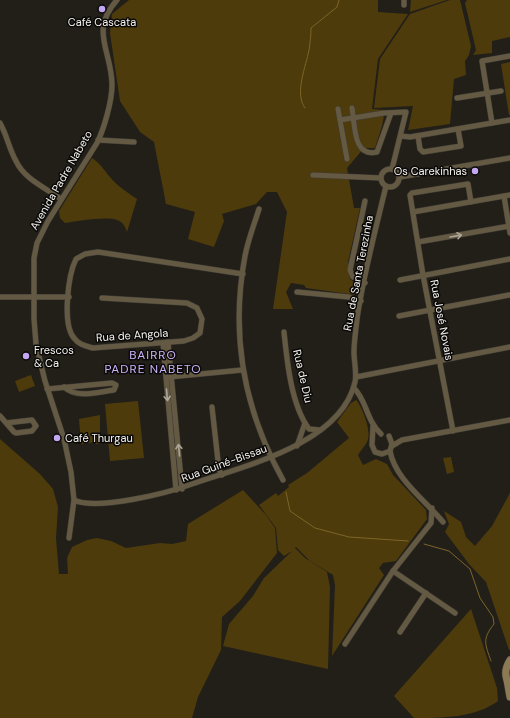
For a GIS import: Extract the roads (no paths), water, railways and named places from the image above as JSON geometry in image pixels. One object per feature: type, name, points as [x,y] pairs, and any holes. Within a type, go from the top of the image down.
[{"type":"street","name":"Avenida Padre Nabeto","points":[[69,538],[74,500],[67,450],[47,389],[36,344],[34,296],[35,251],[40,237],[61,199],[98,140],[112,86],[103,38],[103,24],[107,12],[117,0]]},
{"type":"street","points":[[492,124],[482,61],[510,56]]},
{"type":"street","points":[[457,98],[501,91]]},
{"type":"street","points":[[352,108],[360,149],[365,152],[377,152],[391,113]]},
{"type":"street","points":[[338,109],[347,159]]},
{"type":"street","points":[[340,120],[379,114],[406,112],[392,168]]},
{"type":"street","points":[[379,114],[386,124]]},
{"type":"street","points":[[401,136],[418,136],[510,120]]},
{"type":"street","points":[[0,123],[20,169],[30,178],[61,199]]},
{"type":"street","points":[[418,136],[420,148],[423,152],[461,146],[458,129]]},
{"type":"street","points":[[98,140],[134,142]]},
{"type":"street","points":[[400,177],[510,158]]},
{"type":"street","points":[[381,178],[385,170],[392,168],[398,172],[400,177]]},
{"type":"street","points":[[313,175],[381,178]]},
{"type":"street","points":[[381,178],[386,186],[393,187],[396,185],[400,177]]},
{"type":"street","name":"Rua José Novais","points":[[453,431],[429,310],[410,195],[412,193],[468,184],[472,202]]},
{"type":"street","name":"Rua de Santa Terezinha","points":[[354,388],[356,377],[354,351],[361,301],[386,186]]},
{"type":"street","points":[[413,212],[510,195]]},
{"type":"street","points":[[504,196],[510,233]]},
{"type":"street","points":[[364,201],[350,270],[353,277],[365,283]]},
{"type":"street","points":[[259,209],[245,256],[239,307],[242,370],[250,402],[264,443],[283,480]]},
{"type":"street","points":[[418,242],[509,226]]},
{"type":"street","name":"Rua de Angola","points":[[102,298],[187,304],[197,308],[202,319],[200,333],[193,338],[93,348],[82,345],[74,338],[69,329],[69,297],[72,268],[76,259],[85,254],[98,252],[243,274]]},
{"type":"street","points":[[400,280],[510,259]]},
{"type":"street","points":[[297,292],[349,297],[361,301]]},
{"type":"street","points":[[399,316],[509,295]]},
{"type":"street","points":[[0,297],[69,297]]},
{"type":"street","name":"Rua de Diu","points":[[284,332],[287,358],[294,392],[305,424]]},
{"type":"street","points":[[165,342],[172,377],[182,489]]},
{"type":"street","points":[[165,342],[166,377],[176,490]]},
{"type":"street","points":[[356,377],[510,347]]},
{"type":"street","points":[[166,377],[242,370]]},
{"type":"street","points":[[47,389],[64,387],[112,383],[116,385],[114,390],[84,394],[70,392],[64,387]]},
{"type":"street","points":[[354,388],[359,395],[373,426],[381,434],[402,440],[510,420]]},
{"type":"street","name":"Rua Guiné-Bissau","points":[[74,500],[86,502],[118,501],[182,489],[270,457],[297,446],[321,430],[339,414],[354,388]]},
{"type":"street","points":[[212,407],[219,470],[222,475]]},
{"type":"street","points":[[0,416],[6,423],[17,433],[32,431],[36,426],[32,420],[6,423]]},
{"type":"street","points":[[305,424],[309,429],[321,430]]},
{"type":"street","points":[[297,446],[305,424]]},
{"type":"street","points":[[373,426],[373,448],[392,462],[413,489],[432,508],[443,522],[431,523]]},
{"type":"street","points":[[372,440],[381,434]]},
{"type":"street","points":[[389,436],[392,462]]},
{"type":"street","points":[[380,454],[391,449],[402,440]]},
{"type":"street","points":[[345,644],[393,571],[431,523],[432,508]]},
{"type":"street","points":[[393,571],[455,613]]},
{"type":"street","points":[[400,632],[426,593]]},
{"type":"street","points":[[510,660],[506,671],[510,696]]},
{"type":"waterway","points":[[305,108],[302,102],[301,88],[309,50],[311,28],[337,7],[339,0]]},
{"type":"waterway","points":[[286,492],[290,511],[315,528],[349,537],[408,541]]},
{"type":"waterway","points":[[424,544],[449,551],[470,569],[480,598],[493,617],[494,624],[486,638],[486,646],[491,661]]},
{"type":"place","name":"Café Cascata","points":[[102,9]]},
{"type":"place","name":"Os Carekinhas","points":[[475,171]]},
{"type":"place","name":"Frescos & Ca","points":[[26,356]]},
{"type":"place","name":"Café Thurgau","points":[[57,438]]},
{"type":"district","name":"BAIRRO PADRE NABETO","points":[[153,362]]}]
